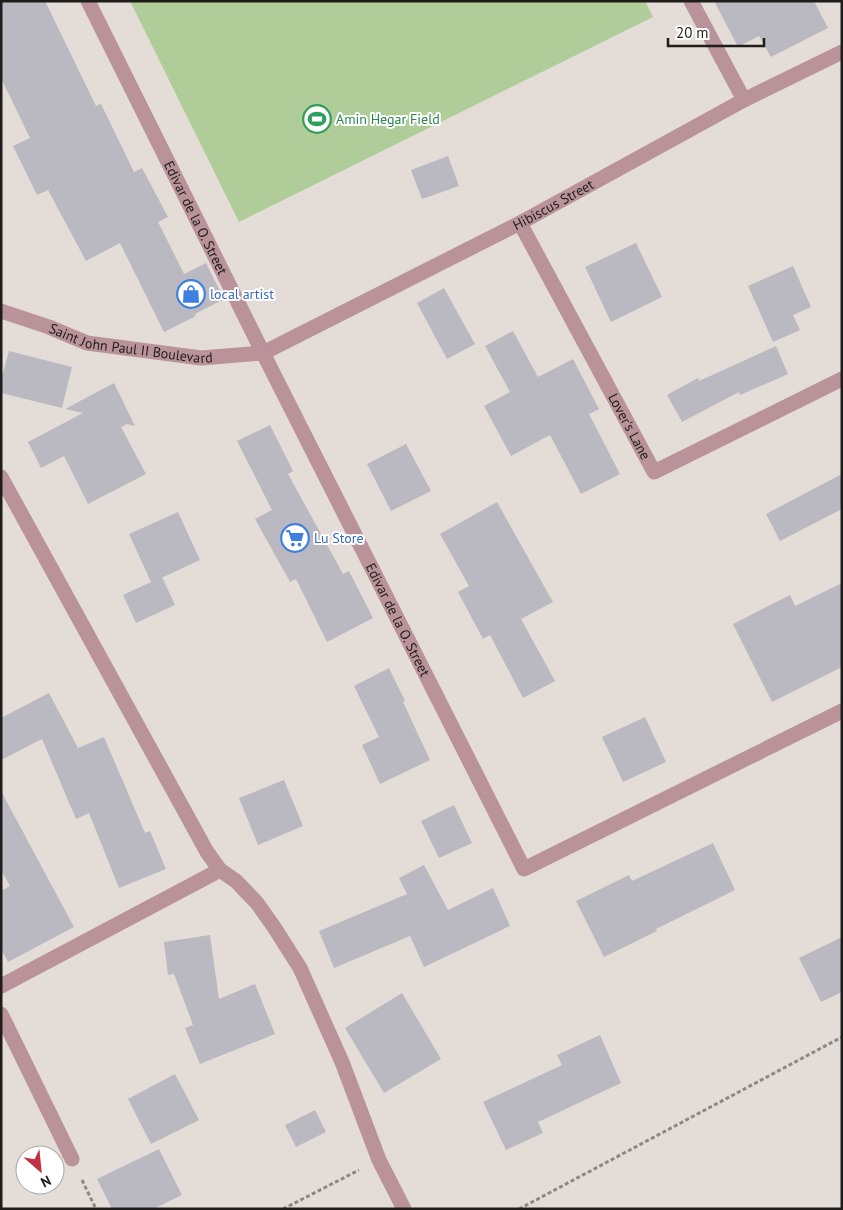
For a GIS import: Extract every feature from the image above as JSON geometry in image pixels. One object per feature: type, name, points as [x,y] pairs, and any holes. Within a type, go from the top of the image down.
[{"type":"street","name":"Edivar de la O. Street","points":[[88,1],[263,353],[524,869],[842,711]]},
{"type":"street","points":[[691,1],[744,100]]},
{"type":"street","name":"Hibiscus Street","points":[[263,353],[520,223],[744,100],[842,52]]},
{"type":"street","name":"Lover's Lane","points":[[520,223],[654,472],[842,378]]},
{"type":"street","name":"Saint John Paul II Boulevard","points":[[1,311],[49,327],[87,343],[201,358],[263,353]]},
{"type":"street","points":[[1,477],[207,852],[220,870],[236,880],[257,903],[300,968],[342,1062],[379,1160],[404,1209]]},
{"type":"street","points":[[1,986],[220,870]]},
{"type":"street","points":[[1,1014],[72,1159]]},
{"type":"path","points":[[519,1209],[842,1037]]},
{"type":"path","points":[[72,1159],[96,1209]]},
{"type":"path","points":[[282,1209],[379,1160]]},
{"type":"green space","name":"Amin Hegar Field","points":[[130,1],[645,1],[653,17],[239,222]]},
{"type":"building","points":[[1,1],[45,1],[96,106],[101,104],[134,172],[142,168],[168,217],[158,222],[184,274],[206,263],[224,299],[164,332],[120,243],[86,261],[48,190],[37,195],[13,146],[30,138],[1,78]]},
{"type":"building","points":[[714,1],[814,1],[828,28],[771,57],[759,36],[738,47]]},
{"type":"building","points":[[448,156],[459,186],[422,199],[411,170]]},
{"type":"building","points":[[636,243],[662,297],[611,322],[585,267]]},
{"type":"building","points":[[793,266],[811,307],[793,315],[800,330],[773,342],[748,286]]},
{"type":"building","points":[[444,288],[475,344],[447,359],[417,303]]},
{"type":"building","points":[[513,331],[538,377],[573,359],[599,409],[589,414],[620,474],[581,494],[550,435],[511,456],[484,406],[510,392],[485,346]]},
{"type":"building","points":[[776,346],[788,374],[740,395],[739,392],[682,422],[667,395],[698,378],[699,381]]},
{"type":"building","points":[[9,351],[72,367],[62,408],[1,393],[1,380]]},
{"type":"building","points":[[114,383],[135,426],[127,424],[121,427],[146,474],[88,504],[64,456],[41,468],[28,442],[83,413],[65,409]]},
{"type":"building","points":[[270,425],[293,471],[288,474],[343,574],[349,571],[373,618],[327,642],[296,579],[290,582],[255,519],[272,510],[237,441]]},
{"type":"building","points":[[406,444],[431,491],[391,511],[367,464]]},
{"type":"building","points":[[842,474],[842,509],[780,541],[766,514]]},
{"type":"building","points":[[497,502],[553,602],[521,619],[555,681],[523,698],[490,635],[483,639],[458,592],[469,586],[440,534]]},
{"type":"building","points":[[178,512],[200,560],[162,578],[175,605],[136,623],[123,595],[151,582],[129,534]]},
{"type":"building","points":[[842,583],[842,667],[772,702],[733,624],[790,595],[795,606]]},
{"type":"building","points":[[389,668],[430,760],[380,784],[362,745],[379,737],[354,686]]},
{"type":"building","points":[[49,693],[78,748],[104,737],[145,833],[150,831],[166,869],[119,888],[89,813],[76,819],[42,739],[1,760],[1,718]]},
{"type":"building","points":[[645,717],[666,762],[623,782],[602,737]]},
{"type":"building","points":[[284,780],[303,826],[258,845],[239,798]]},
{"type":"building","points":[[1,791],[74,927],[8,962],[1,949],[1,891],[10,886],[1,870]]},
{"type":"building","points":[[454,805],[472,843],[439,858],[421,821]]},
{"type":"building","points":[[713,843],[735,890],[604,957],[576,901],[629,875],[632,881]]},
{"type":"building","points":[[424,865],[448,910],[493,888],[510,926],[424,967],[410,936],[334,968],[319,931],[407,894],[399,878]]},
{"type":"building","points":[[210,935],[219,999],[255,984],[275,1034],[200,1064],[185,1028],[193,1025],[174,974],[168,975],[164,942]]},
{"type":"building","points":[[842,937],[842,992],[821,1002],[799,958]]},
{"type":"building","points":[[402,993],[441,1059],[384,1093],[345,1028]]},
{"type":"building","points":[[600,1035],[621,1083],[538,1122],[543,1133],[506,1150],[483,1102],[562,1065],[557,1055]]},
{"type":"building","points":[[175,1074],[199,1120],[151,1144],[128,1099]]},
{"type":"building","points":[[315,1110],[326,1132],[296,1147],[285,1125]]},
{"type":"building","points":[[159,1149],[182,1195],[153,1209],[112,1209],[97,1179]]},
{"type":"place","name":"Amin Hegar Field","points":[[317,119]]},
{"type":"place","name":"local artist","points":[[191,294]]},
{"type":"place","name":"Lu Store","points":[[295,538]]}]
